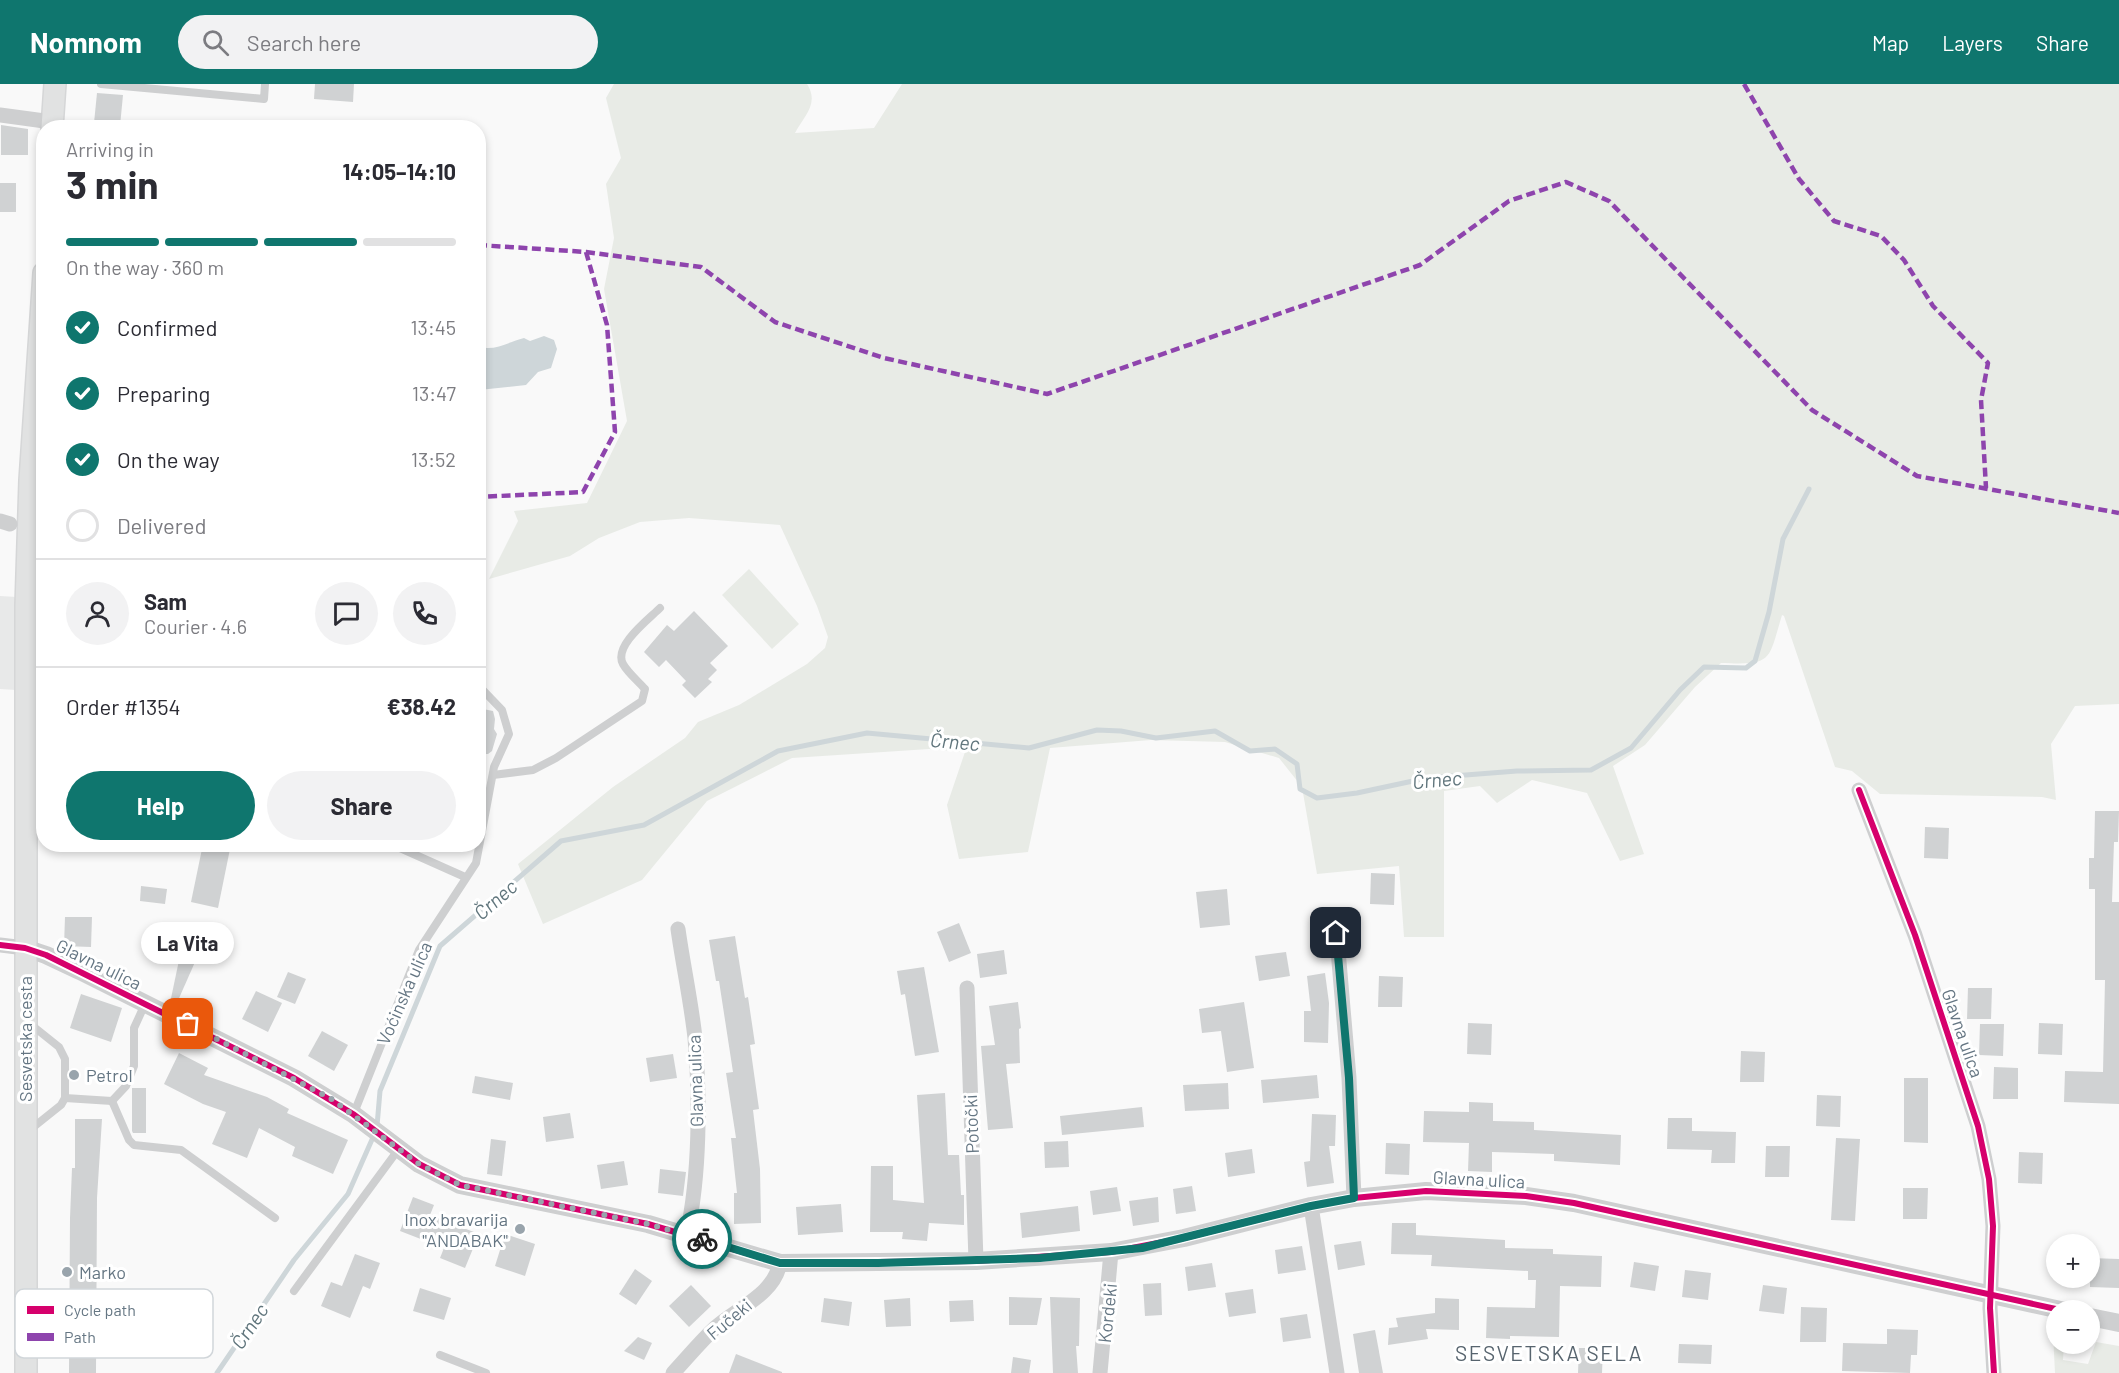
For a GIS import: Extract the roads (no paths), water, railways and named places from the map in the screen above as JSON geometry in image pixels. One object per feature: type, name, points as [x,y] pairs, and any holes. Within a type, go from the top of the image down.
[{"type":"main road","points":[[52,120],[55,84]]},
{"type":"main road","name":"Sesvetska cesta","points":[[26,1289],[25,948],[34,805],[34,721],[26,606],[36,443]]},
{"type":"main road","name":"Sesvetska cesta","points":[[26,1358],[26,1373]]},
{"type":"street","points":[[0,115],[36,122]]},
{"type":"street","name":"Glavna ulica","points":[[1859,790],[1915,935],[1978,1126],[1989,1179],[1993,1226],[1991,1294]]},
{"type":"street","points":[[1335,915],[1349,1078],[1354,1198]]},
{"type":"street","name":"Glavna ulica","points":[[678,929],[695,1038],[697,1134],[695,1189],[687,1234]]},
{"type":"street","points":[[0,945],[25,948]]},
{"type":"street","name":"Glavna ulica","points":[[25,948],[46,955],[294,1078],[360,1119],[442,1178],[460,1185],[648,1224],[780,1263],[976,1261],[1111,1252],[1184,1238],[1311,1206],[1354,1198],[1426,1191],[1526,1196],[1574,1203],[2046,1307]]},
{"type":"street","name":"Potočki","points":[[967,988],[976,1261]]},
{"type":"street","points":[[1311,1206],[1337,1373]]},
{"type":"street","name":"Kordeki","points":[[1100,1373],[1111,1252]]},
{"type":"street","name":"Fučeki","points":[[673,1373],[715,1328],[767,1289],[778,1273],[780,1263]]},
{"type":"street","points":[[1991,1294],[1994,1373]]},
{"type":"street","points":[[2100,1319],[2119,1323]]},
{"type":"lane","points":[[101,84],[264,99],[265,84]]},
{"type":"lane","points":[[493,775],[533,770],[556,758],[642,701],[645,689],[622,663],[621,654],[623,645],[660,608]]},
{"type":"lane","name":"Voćinska ulica","points":[[486,693],[502,710],[509,734],[493,775],[486,811]]},
{"type":"lane","points":[[409,852],[465,877]]},
{"type":"lane","name":"Voćinska ulica","points":[[360,1119],[419,950],[476,863],[478,852]]},
{"type":"lane","points":[[112,1101],[126,1086],[134,1066],[134,1028],[145,1003]]},
{"type":"lane","points":[[25,1018],[63,1053],[65,1059],[65,1098],[61,1105],[39,1120],[25,1138]]},
{"type":"lane","points":[[65,1098],[112,1101]]},
{"type":"lane","points":[[112,1101],[129,1140],[134,1145],[181,1150],[275,1218]]},
{"type":"lane","points":[[294,1291],[391,1143]]},
{"type":"lane","points":[[441,1355],[486,1373]]},
{"type":"waterway","name":"Črnec","points":[[377,1126],[380,1091],[440,946],[561,841],[644,825],[778,751],[867,733],[1029,748],[1097,730],[1121,731],[1156,738],[1215,731],[1250,751],[1275,749],[1297,764],[1300,789],[1317,798],[1357,793],[1427,778],[1517,771],[1591,770],[1631,748],[1680,690],[1704,667],[1746,668],[1755,661],[1769,612],[1783,539],[1809,489]]},
{"type":"waterway","name":"Črnec","points":[[217,1373],[294,1260],[348,1194],[374,1135]]},
{"type":"place","name":"La Vita","points":[[188,1024]]},
{"type":"place","name":"Petrol","points":[[74,1075]]},
{"type":"place","name":"Inox bravarija \"ANDABAK\"","points":[[520,1229]]},
{"type":"place","name":"Marko","points":[[67,1272]]},
{"type":"district","name":"SESVETSKA SELA","points":[[1549,1352]]}]
